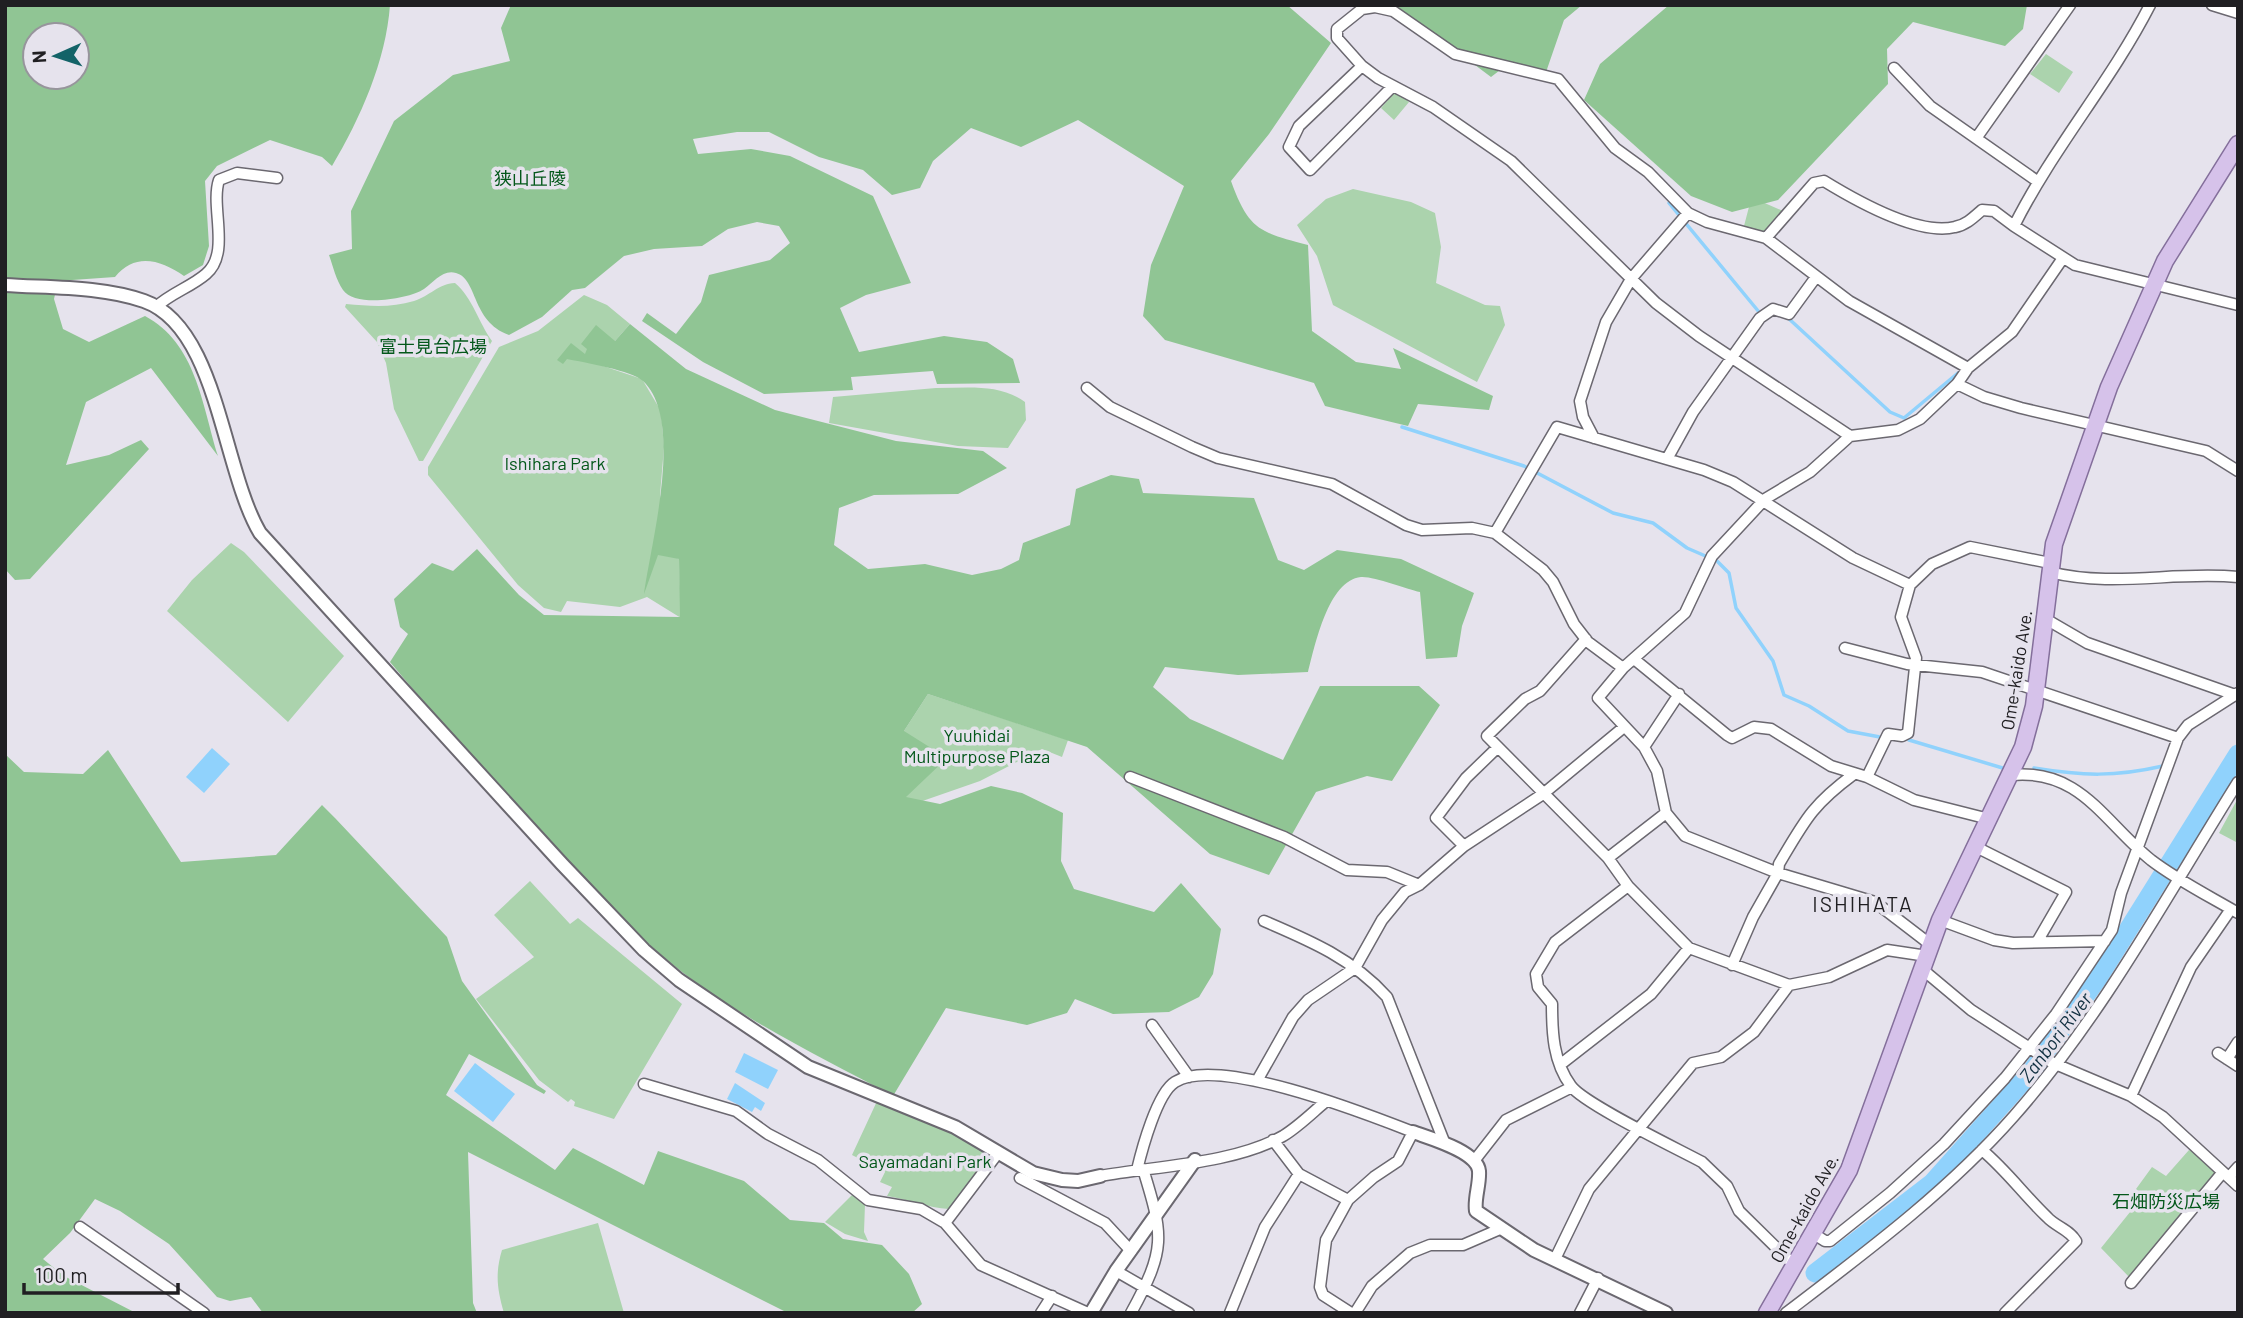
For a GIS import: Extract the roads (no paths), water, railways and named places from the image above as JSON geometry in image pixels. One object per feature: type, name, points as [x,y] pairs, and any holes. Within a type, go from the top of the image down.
[{"type":"main road","name":"Ome-kaido Ave.","points":[[1767,1313],[1814,1234],[1855,1156],[1940,920],[2011,775],[2027,734],[2036,692],[2055,539],[2096,425],[2168,256],[2238,145]]},
{"type":"street","points":[[1977,137],[2070,5]]},
{"type":"street","points":[[2014,226],[2036,181],[2126,52],[2150,5]]},
{"type":"street","points":[[2212,5],[2238,13]]},
{"type":"street","points":[[1968,368],[1849,301],[1766,239],[1707,222],[1688,213],[1648,172],[1615,148],[1558,79],[1455,54],[1393,11],[1375,7],[1362,9],[1337,30],[1337,38],[1362,66],[1433,107],[1511,161],[1666,311],[1850,436],[1877,435],[1911,424],[1957,384],[1968,368],[2012,332],[2063,258]]},
{"type":"street","points":[[1362,66],[1299,126],[1289,147],[1310,170],[1393,86]]},
{"type":"street","points":[[1894,68],[1930,106],[2036,181]]},
{"type":"street","points":[[156,307],[205,275],[212,267],[218,240],[214,199],[219,180],[237,173],[258,173],[277,178]]},
{"type":"street","points":[[1766,239],[1814,183],[1824,181],[1871,209],[1938,229],[1955,228],[1982,210],[1994,211],[2063,258],[2107,275],[2238,305]]},
{"type":"street","points":[[1594,438],[1583,417],[1580,401],[1606,322],[1631,279],[1688,213]]},
{"type":"street","points":[[1667,459],[1693,412],[1760,318],[1773,309],[1789,314],[1816,277]]},
{"type":"street","points":[[5,285],[121,296],[156,307],[181,327],[197,350],[236,479],[260,533],[636,942],[679,980],[808,1066],[955,1127],[1047,1178],[1078,1181],[1238,1152],[1273,1140],[1325,1102]]},
{"type":"street","points":[[1957,384],[2003,403],[2206,451],[2238,471]]},
{"type":"street","points":[[1087,387],[1110,407],[1218,458],[1332,484],[1406,525],[1422,530],[1472,528],[1495,533],[1523,552],[1548,576],[1574,624],[1586,639],[1623,668]]},
{"type":"street","points":[[1495,533],[1557,427],[1723,478],[1765,499],[1825,541],[1910,585]]},
{"type":"street","points":[[1850,436],[1810,472],[1765,499],[1709,560],[1685,612],[1623,668],[1598,698],[1644,747],[1657,771],[1665,813],[1685,836],[1778,873],[1875,902],[1927,957],[1971,1010],[2055,1063],[2131,1096],[2163,1117],[2238,1186]]},
{"type":"street","points":[[1867,777],[1888,734],[1902,736],[1908,733],[1916,663],[1901,617],[1910,585],[1932,564],[1969,547],[2050,567],[2080,579],[2116,582],[2197,574],[2238,577]]},
{"type":"street","points":[[2044,618],[2087,643],[2237,695]]},
{"type":"street","points":[[1586,639],[1540,691],[1525,699],[1487,736],[1608,858],[1628,886],[1689,948],[1789,985],[1829,977],[1887,950],[1927,957]]},
{"type":"street","points":[[1845,648],[1907,664],[1982,672],[2178,738]]},
{"type":"street","points":[[1634,659],[1727,735],[1732,737],[1754,727],[1771,729],[1830,766],[1867,777],[1914,800],[1989,819]]},
{"type":"street","points":[[1644,747],[1679,694]]},
{"type":"street","points":[[1814,1234],[1830,1241],[1890,1193],[1962,1126],[2031,1049],[2112,930],[2121,893],[2178,738],[2188,725],[2237,695]]},
{"type":"street","points":[[1258,1079],[1293,1017],[1308,1000],[1355,968],[1382,920],[1405,892],[1419,885],[1464,846],[1543,794],[1624,727]]},
{"type":"street","points":[[1464,846],[1436,818],[1466,778],[1498,747]]},
{"type":"street","points":[[1732,965],[1753,918],[1778,873],[1779,864],[1811,811],[1854,774]]},
{"type":"street","points":[[2011,775],[2044,775],[2082,793],[2138,849],[2234,911],[2191,967],[2131,1096]]},
{"type":"street","points":[[1130,777],[1284,837],[1347,870],[1387,872],[1419,885]]},
{"type":"street","points":[[1786,1313],[1917,1211],[1982,1150],[2089,1021],[2238,782]]},
{"type":"street","points":[[1608,858],[1665,813]]},
{"type":"street","points":[[1976,847],[2066,892],[2037,942]]},
{"type":"street","points":[[1628,886],[1555,942],[1536,974],[1538,987],[1552,1003],[1552,1040],[1561,1064],[1572,1087],[1702,1162],[1715,1173],[1727,1186],[1740,1210],[1795,1266]]},
{"type":"street","points":[[1940,920],[1994,940],[2105,941]]},
{"type":"street","points":[[1264,921],[1333,951],[1370,978],[1387,997],[1445,1144]]},
{"type":"street","points":[[1561,1064],[1651,994],[1689,948]]},
{"type":"street","points":[[1555,1259],[1589,1189],[1693,1063],[1721,1057],[1754,1032],[1789,985]]},
{"type":"street","points":[[1152,1024],[1189,1077]]},
{"type":"street","points":[[2238,1042],[2223,1056],[2238,1066]]},
{"type":"street","points":[[1131,1313],[1145,1287],[1160,1245],[1157,1216],[1140,1169],[1152,1123],[1167,1090],[1173,1083],[1189,1077],[1258,1079],[1344,1106],[1445,1144],[1474,1161],[1479,1173],[1476,1211],[1500,1229],[1555,1259],[1665,1313]]},
{"type":"street","points":[[644,1084],[736,1111],[768,1134],[818,1160],[868,1200],[921,1209],[945,1223],[981,1265],[1090,1313],[1116,1271],[1195,1160]]},
{"type":"street","points":[[1474,1161],[1484,1153],[1506,1120],[1572,1087]]},
{"type":"street","points":[[1413,1132],[1398,1161],[1374,1177],[1348,1200],[1326,1240],[1320,1287],[1323,1295],[1357,1312],[1373,1286],[1410,1253],[1430,1245],[1463,1245],[1500,1229]]},
{"type":"street","points":[[1273,1140],[1299,1174],[1348,1200]]},
{"type":"street","points":[[1982,1150],[2009,1173],[2048,1218],[2072,1234],[2076,1241],[2005,1313]]},
{"type":"street","points":[[945,1223],[998,1153]]},
{"type":"street","points":[[2131,1283],[2226,1175],[2238,1167]]},
{"type":"street","points":[[1230,1313],[1265,1227],[1299,1174]]},
{"type":"street","points":[[1020,1178],[1105,1223],[1131,1251]]},
{"type":"street","points":[[80,1227],[204,1313]]},
{"type":"street","points":[[1116,1271],[1189,1313]]},
{"type":"street","points":[[1580,1313],[1598,1278]]},
{"type":"street","points":[[1041,1313],[1052,1296]]},
{"type":"water","points":[[212,748],[230,764],[204,793],[186,777]]},
{"type":"water","points":[[744,1053],[778,1070],[768,1089],[735,1072]]},
{"type":"water","points":[[475,1063],[515,1094],[493,1122],[454,1091]]},
{"type":"water","points":[[735,1083],[765,1103],[761,1111],[755,1107],[752,1112],[727,1099]]},
{"type":"waterway","points":[[1669,203],[1759,312],[1763,313]]},
{"type":"waterway","points":[[1787,317],[1890,412],[1904,418],[1958,373]]},
{"type":"waterway","points":[[1402,427],[1524,466],[1613,513],[1653,523],[1687,548],[1717,561],[1729,573],[1736,608],[1773,661],[1784,695],[1809,706],[1848,731],[1880,737]]},
{"type":"waterway","points":[[1909,740],[2006,769]]},
{"type":"waterway","name":"Zanbori River","points":[[1815,1273],[1932,1183],[2031,1072],[2098,978],[2238,754]]},
{"type":"waterway","points":[[2034,768],[2099,774],[2163,766]]},
{"type":"district","name":"ISHIHATA","points":[[1863,903]]},
{"type":"park label","name":"狭山丘陵","points":[[530,178]]},
{"type":"park label","name":"富士見台広場","points":[[433,346]]},
{"type":"park label","name":"Ishihara Park","points":[[555,463]]},
{"type":"park label","name":"Yuuhidai Multipurpose Plaza","points":[[977,745]]},
{"type":"park label","name":"Sayamadani Park","points":[[925,1161]]},
{"type":"park label","name":"石畑防災広場","points":[[2166,1201]]}]
